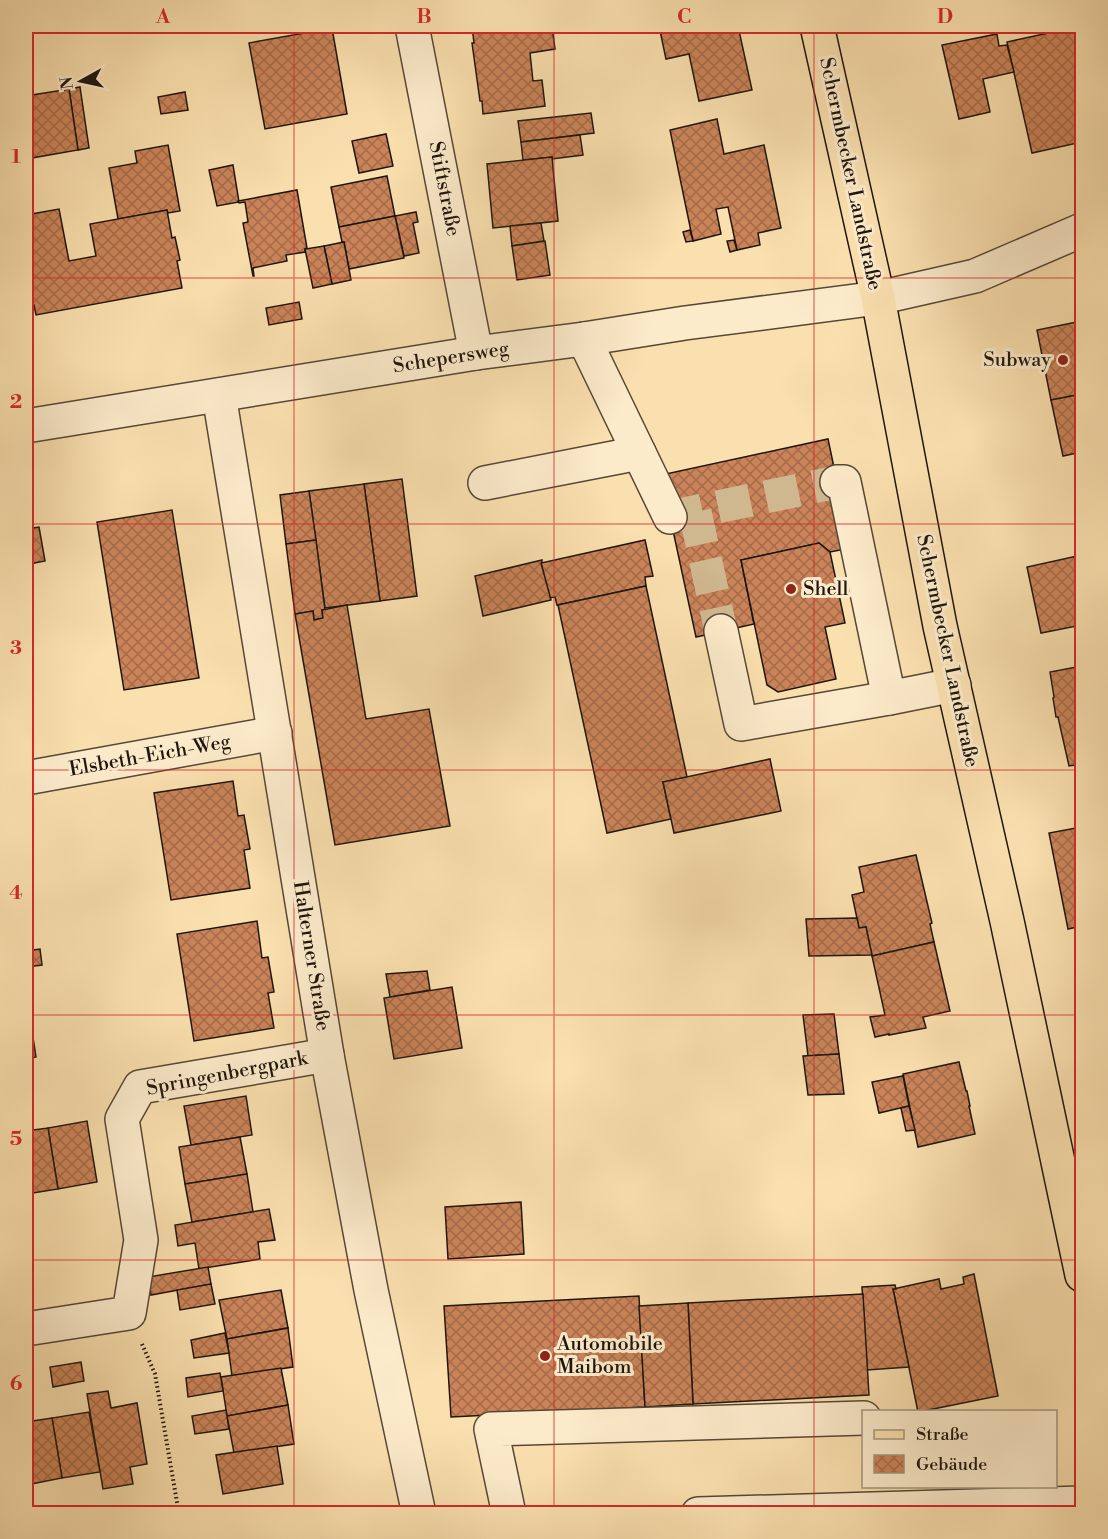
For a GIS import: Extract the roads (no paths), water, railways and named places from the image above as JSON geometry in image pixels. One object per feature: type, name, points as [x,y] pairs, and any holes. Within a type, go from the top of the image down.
[{"type":"main road","name":"Schermbecker Landstraße","points":[[818,26],[878,298],[940,626],[1007,921],[1083,1275]]},
{"type":"street","name":"Stiftstraße","points":[[412,26],[476,353]]},
{"type":"street","name":"Schepersweg","points":[[26,426],[476,353],[878,298],[975,276],[1083,230]]},
{"type":"street","points":[[584,339],[670,517]]},
{"type":"street","name":"Halterner Straße","points":[[219,395],[327,1055],[371,1290],[418,1514]]},
{"type":"street","points":[[485,483],[639,453]]},
{"type":"street","points":[[837,482],[844,482],[889,698]]},
{"type":"street","points":[[721,632],[741,724],[954,685]]},
{"type":"street","name":"Elsbeth-Eich-Weg","points":[[26,778],[275,733]]},
{"type":"street","name":"Springenbergpark","points":[[26,1329],[129,1313],[141,1240],[122,1119],[140,1088],[327,1055]]},
{"type":"street","points":[[509,1514],[491,1429],[862,1418]]},
{"type":"street","points":[[698,1514],[896,1497],[1083,1503]]},
{"type":"tunnel","points":[[670,517],[837,482]]},
{"type":"tunnel","points":[[695,512],[721,631]]},
{"type":"place","name":"Subway","points":[[1063,360]]},
{"type":"place","name":"Shell","points":[[791,589]]},
{"type":"place","name":"Automobile Maibom","points":[[545,1356]]}]
